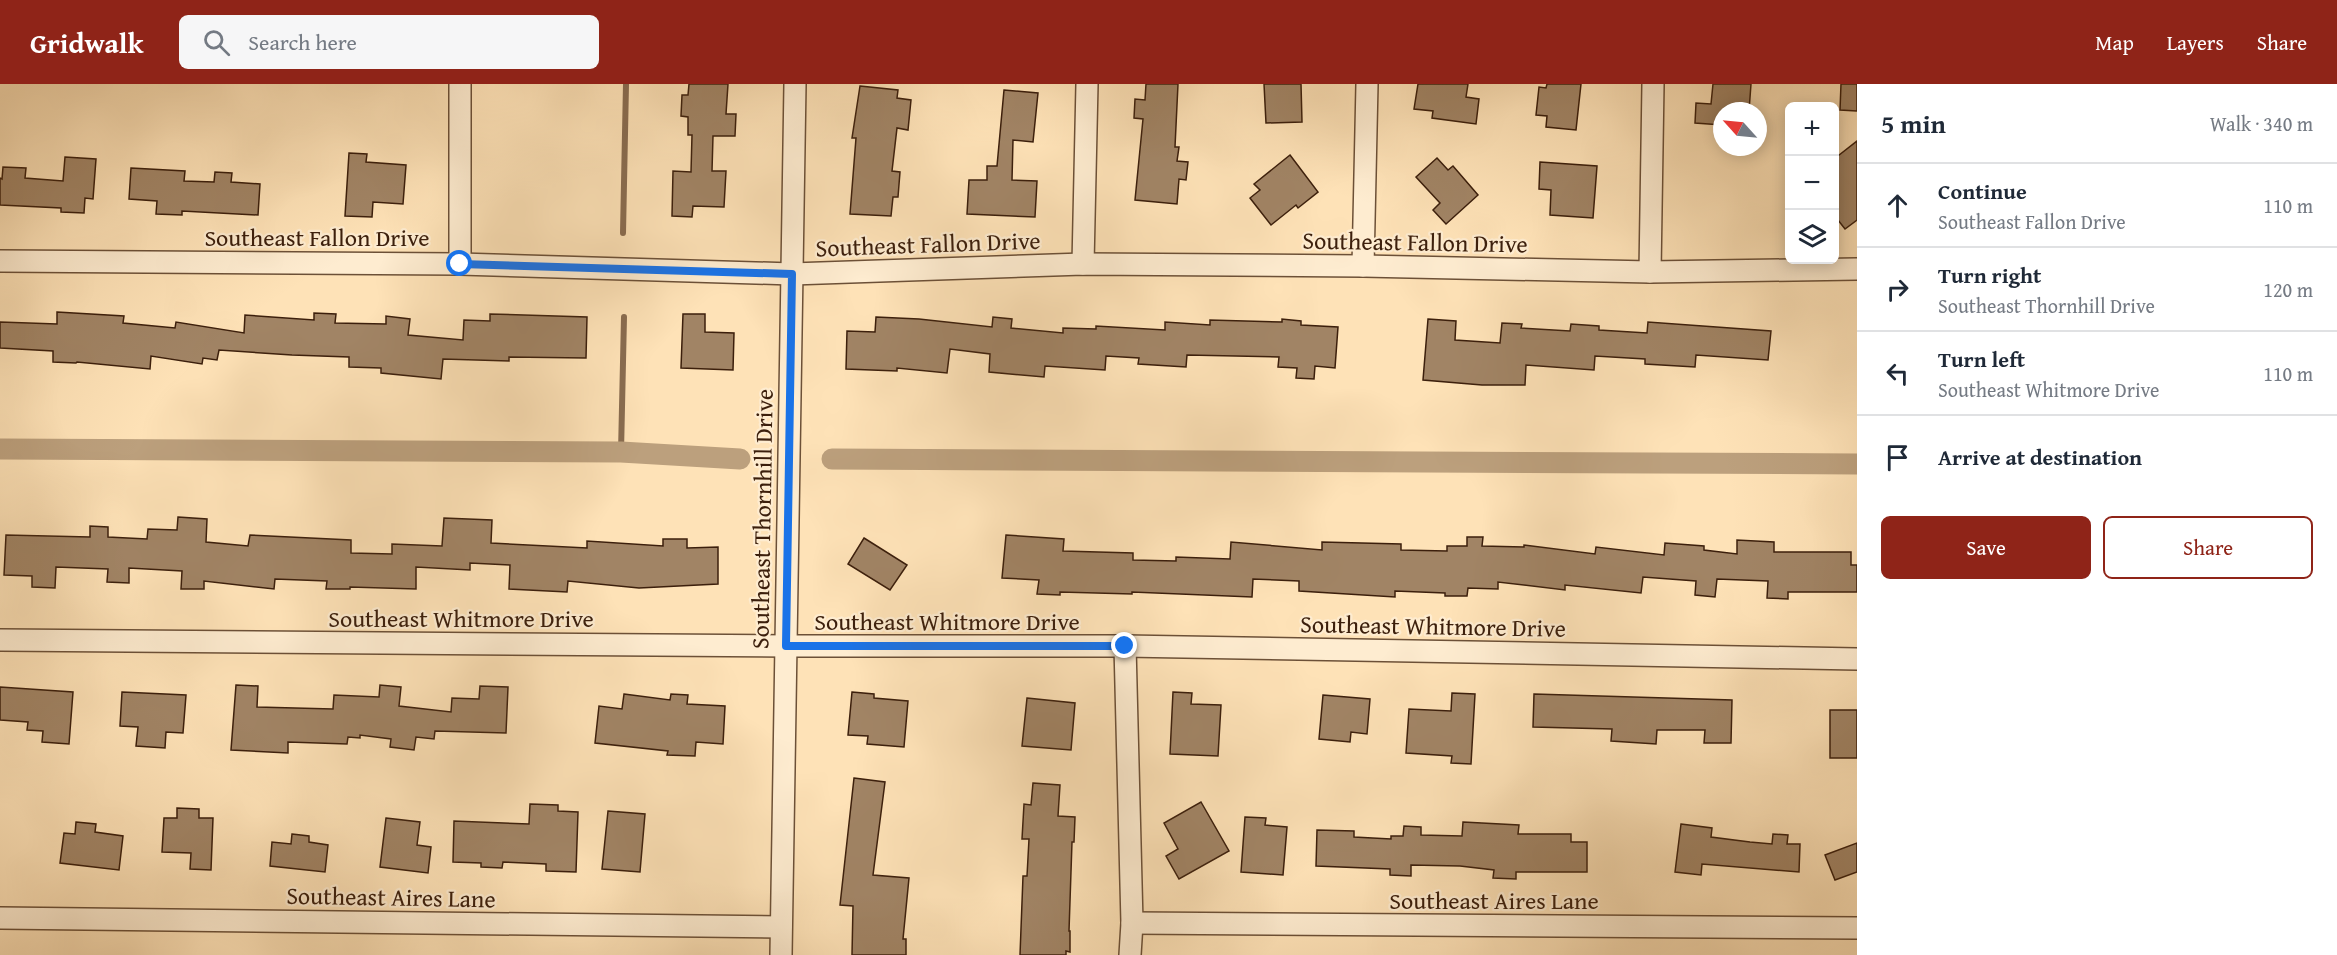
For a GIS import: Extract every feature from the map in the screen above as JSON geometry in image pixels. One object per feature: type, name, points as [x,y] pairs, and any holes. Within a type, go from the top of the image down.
[{"type":"street","points":[[460,84],[460,264]]},
{"type":"street","name":"Southeast Thornhill Drive","points":[[781,955],[795,84]]},
{"type":"street","points":[[1083,264],[1087,84]]},
{"type":"street","points":[[1363,266],[1366,84]]},
{"type":"street","points":[[1650,273],[1653,84]]},
{"type":"street","name":"Southeast Fallon Drive","points":[[0,261],[460,264],[792,274],[1083,264],[1363,266],[1650,273],[1857,269]]},
{"type":"street","name":"Southeast Whitmore Drive","points":[[0,640],[786,646],[1125,646],[1857,659]]},
{"type":"street","points":[[1125,646],[1132,923],[1130,955]]},
{"type":"street","name":"Southeast Aires Lane","points":[[0,918],[781,927]]},
{"type":"street","name":"Southeast Aires Lane","points":[[1132,923],[1857,928]]},
{"type":"building","points":[[689,84],[728,84],[726,114],[736,114],[735,136],[713,136],[712,171],[726,171],[724,207],[693,206],[692,217],[672,216],[673,171],[691,172],[692,135],[688,135],[688,117],[681,116],[682,95],[688,95]]},
{"type":"building","points":[[1146,84],[1178,84],[1175,147],[1179,147],[1177,161],[1188,162],[1186,180],[1179,179],[1177,204],[1135,200],[1143,119],[1134,118],[1135,99],[1145,100]]},
{"type":"building","points":[[1264,84],[1301,84],[1302,122],[1266,123]]},
{"type":"building","points":[[1418,84],[1468,84],[1466,97],[1479,99],[1476,124],[1432,118],[1433,111],[1414,109]]},
{"type":"building","points":[[1547,84],[1581,84],[1576,130],[1546,127],[1547,116],[1536,115],[1539,87],[1546,88]]},
{"type":"building","points":[[1713,84],[1751,84],[1750,102],[1713,102],[1713,124],[1695,123],[1696,103],[1711,104]]},
{"type":"building","points":[[1841,84],[1857,84],[1857,111],[1840,110]]},
{"type":"building","points":[[860,86],[898,90],[897,98],[911,100],[908,130],[897,128],[892,171],[900,172],[898,197],[893,197],[891,216],[850,214],[856,138],[852,138]]},
{"type":"building","points":[[1004,90],[1038,93],[1033,142],[1013,140],[1012,180],[1037,181],[1035,217],[967,214],[969,180],[987,180],[987,166],[997,166]]},
{"type":"building","points":[[1857,141],[1857,220],[1845,229],[1839,221],[1839,155]]},
{"type":"building","points":[[349,153],[367,154],[366,162],[406,165],[403,204],[373,202],[372,217],[345,216]]},
{"type":"building","points":[[1290,155],[1318,192],[1298,208],[1296,205],[1271,225],[1250,198],[1260,190],[1254,184]]},
{"type":"building","points":[[65,157],[96,159],[93,199],[85,198],[84,213],[61,212],[61,208],[0,205],[0,178],[2,179],[3,167],[26,168],[25,178],[63,181]]},
{"type":"building","points":[[1437,158],[1448,170],[1453,166],[1478,195],[1446,224],[1433,210],[1440,203],[1416,177]]},
{"type":"building","points":[[1540,162],[1597,166],[1593,218],[1550,215],[1551,190],[1539,189]]},
{"type":"building","points":[[131,168],[185,171],[184,181],[214,182],[215,172],[232,173],[231,182],[260,184],[258,215],[182,211],[182,215],[156,214],[157,201],[129,199]]},
{"type":"building","points":[[57,312],[124,316],[123,323],[175,328],[176,322],[244,333],[245,315],[314,320],[314,313],[336,314],[335,323],[386,324],[386,316],[410,319],[408,335],[463,340],[464,320],[490,321],[490,314],[587,317],[586,358],[509,357],[509,361],[443,359],[441,379],[381,373],[381,368],[349,367],[349,357],[219,350],[217,360],[203,358],[202,364],[151,356],[150,369],[53,362],[53,351],[0,348],[0,322],[57,324]]},
{"type":"building","points":[[683,314],[705,314],[705,332],[734,333],[733,370],[681,368]]},
{"type":"building","points":[[876,317],[992,327],[993,317],[1012,319],[1011,328],[1063,333],[1063,328],[1096,329],[1096,326],[1165,330],[1165,322],[1210,325],[1210,320],[1282,322],[1282,319],[1301,321],[1301,325],[1338,327],[1335,368],[1315,366],[1314,379],[1296,378],[1297,368],[1278,367],[1279,357],[1187,355],[1186,367],[1138,364],[1139,358],[1106,356],[1105,370],[1045,366],[1044,377],[989,372],[990,354],[950,349],[947,373],[897,368],[897,371],[846,369],[847,331],[875,332]]},
{"type":"building","points":[[1428,319],[1456,321],[1455,340],[1500,343],[1502,323],[1522,324],[1521,328],[1570,331],[1571,324],[1599,326],[1599,330],[1647,333],[1648,322],[1771,331],[1768,360],[1696,355],[1695,367],[1645,364],[1645,359],[1595,356],[1594,370],[1526,365],[1525,385],[1482,385],[1423,380]]},
{"type":"building","points":[[178,517],[207,519],[206,542],[248,546],[250,535],[351,540],[351,553],[392,554],[392,544],[442,546],[444,518],[492,520],[491,543],[587,548],[587,541],[663,546],[663,539],[687,539],[687,548],[718,547],[718,584],[639,588],[568,581],[567,592],[509,589],[510,565],[470,563],[470,570],[416,567],[416,589],[350,587],[350,589],[326,589],[327,581],[275,579],[274,589],[204,581],[204,589],[181,589],[182,571],[129,568],[129,583],[107,582],[108,569],[56,567],[55,588],[32,587],[32,576],[4,575],[6,535],[90,537],[90,526],[108,527],[108,537],[147,539],[148,529],[177,530]]},
{"type":"building","points":[[1006,535],[1064,539],[1063,551],[1133,553],[1133,560],[1176,561],[1176,557],[1230,559],[1231,542],[1322,550],[1322,542],[1401,544],[1401,550],[1447,551],[1447,546],[1467,546],[1467,537],[1483,537],[1482,546],[1524,547],[1524,545],[1595,554],[1596,547],[1664,555],[1665,543],[1704,546],[1704,550],[1737,554],[1737,540],[1774,542],[1774,552],[1851,552],[1851,565],[1857,565],[1857,592],[1788,592],[1788,599],[1767,598],[1768,581],[1717,579],[1715,597],[1695,595],[1696,581],[1643,577],[1641,593],[1565,585],[1565,590],[1498,582],[1498,589],[1468,588],[1467,596],[1395,591],[1395,597],[1299,591],[1299,581],[1253,579],[1252,597],[1132,592],[1132,594],[1060,592],[1060,595],[1037,594],[1039,580],[1002,578]]},
{"type":"building","points":[[864,538],[907,565],[890,590],[848,564]]},
{"type":"building","points":[[236,685],[258,686],[257,707],[333,709],[334,695],[379,697],[380,685],[401,687],[399,706],[451,712],[452,698],[479,699],[480,686],[508,687],[506,733],[435,731],[434,739],[416,737],[414,750],[390,747],[391,739],[360,735],[360,738],[348,737],[347,744],[288,742],[288,753],[231,750]]},
{"type":"building","points":[[0,687],[73,692],[69,744],[42,742],[43,731],[27,730],[28,722],[0,720]]},
{"type":"building","points":[[122,692],[186,695],[183,733],[166,732],[165,748],[136,746],[138,727],[120,726]]},
{"type":"building","points":[[852,692],[874,694],[874,698],[908,701],[904,747],[867,744],[868,736],[848,735]]},
{"type":"building","points":[[1173,692],[1192,693],[1191,704],[1221,705],[1218,756],[1170,754]]},
{"type":"building","points":[[1452,693],[1475,694],[1471,764],[1451,763],[1452,756],[1406,753],[1409,709],[1451,711]]},
{"type":"building","points":[[624,694],[670,700],[671,694],[688,695],[687,704],[725,706],[723,744],[696,742],[695,756],[667,755],[668,751],[595,743],[599,706],[622,709]]},
{"type":"building","points":[[1534,694],[1732,700],[1731,743],[1704,743],[1705,730],[1657,730],[1656,744],[1611,741],[1612,729],[1533,727]]},
{"type":"building","points":[[1323,695],[1370,699],[1367,734],[1351,732],[1350,742],[1319,739]]},
{"type":"building","points":[[1027,698],[1075,703],[1071,750],[1022,746]]},
{"type":"building","points":[[1830,710],[1857,710],[1857,758],[1830,758]]},
{"type":"building","points":[[854,778],[885,782],[873,875],[909,878],[903,939],[906,939],[906,955],[852,955],[853,906],[840,905]]},
{"type":"building","points":[[1033,783],[1060,785],[1058,816],[1075,817],[1074,842],[1072,842],[1070,952],[1066,951],[1066,955],[1020,955],[1023,876],[1027,876],[1029,839],[1022,839],[1024,804],[1031,805]]},
{"type":"building","points":[[1201,802],[1229,851],[1179,879],[1166,856],[1178,849],[1164,823]]},
{"type":"building","points":[[530,804],[558,805],[558,811],[578,812],[576,872],[546,871],[546,864],[503,862],[502,868],[481,867],[481,863],[453,862],[454,821],[529,824]]},
{"type":"building","points":[[177,808],[199,809],[199,818],[213,818],[211,870],[190,869],[191,853],[162,852],[164,818],[177,818]]},
{"type":"building","points":[[608,811],[645,814],[640,872],[602,869]]},
{"type":"building","points":[[1245,817],[1266,818],[1265,825],[1287,827],[1283,875],[1241,872]]},
{"type":"building","points":[[386,818],[420,822],[417,845],[431,847],[428,873],[380,867]]},
{"type":"building","points":[[76,822],[96,824],[95,832],[123,836],[119,870],[60,863],[64,833],[75,834]]},
{"type":"building","points":[[1463,822],[1519,825],[1518,834],[1571,834],[1571,842],[1587,842],[1587,872],[1516,872],[1516,879],[1493,878],[1494,870],[1460,866],[1411,865],[1411,876],[1390,875],[1390,869],[1316,866],[1317,830],[1354,831],[1354,837],[1391,839],[1391,836],[1403,836],[1404,826],[1421,827],[1421,835],[1462,836]]},
{"type":"building","points":[[1681,824],[1712,828],[1711,837],[1750,842],[1772,844],[1773,834],[1788,835],[1787,844],[1800,844],[1799,872],[1702,864],[1701,875],[1675,872]]},
{"type":"building","points":[[292,834],[309,836],[309,842],[328,845],[325,872],[270,866],[272,842],[291,844]]},
{"type":"building","points":[[1857,843],[1857,872],[1835,880],[1825,855]]},
{"type":"waterway","points":[[623,233],[626,84]]},
{"type":"waterway","points":[[621,452],[624,317]]},
{"type":"waterway","points":[[0,449],[621,452],[740,459]]},
{"type":"waterway","points":[[832,459],[1857,464]]},
{"type":"route","points":[[460,264],[792,274],[786,646],[1125,646]]}]
